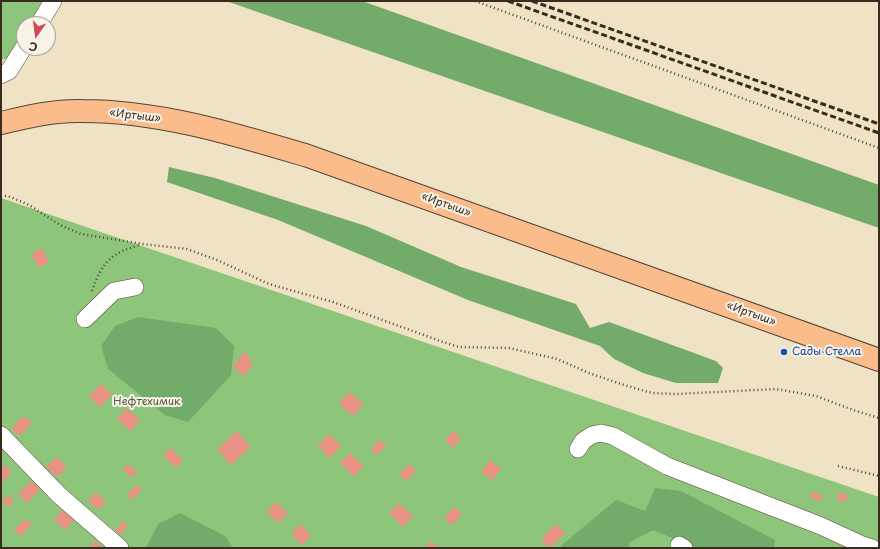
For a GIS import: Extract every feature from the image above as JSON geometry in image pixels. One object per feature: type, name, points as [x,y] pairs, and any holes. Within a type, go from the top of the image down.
[{"type":"main road","name":"«Иртыш»","points":[[1,123],[39,114],[81,111],[137,114],[186,123],[240,136],[315,159],[879,360]]},
{"type":"street","points":[[43,16],[53,1]]},
{"type":"street","points":[[1,74],[9,71],[18,56]]},
{"type":"street","points":[[85,319],[114,291],[135,287]]},
{"type":"street","points":[[578,449],[583,441],[592,435],[601,433],[613,436],[667,466],[821,526],[872,548]]},
{"type":"street","points":[[1,435],[59,494],[120,548]]},
{"type":"path","points":[[475,1],[879,148]]},
{"type":"path","points":[[1,196],[8,196],[29,205],[60,225],[81,234],[142,244],[187,249],[217,260],[269,284],[333,302],[443,342],[459,346],[509,348],[557,359],[624,386],[652,393],[676,394],[776,389],[816,396],[879,418]]},
{"type":"path","points":[[89,298],[97,276],[106,262],[124,249],[142,244]]},
{"type":"path","points":[[838,466],[879,476]]},
{"type":"green space","points":[[1,1],[42,1],[34,16],[16,16],[16,48],[11,57],[1,60]]},
{"type":"green space","points":[[226,1],[362,1],[879,185],[879,228]]},
{"type":"green space","points":[[169,167],[215,178],[366,226],[461,267],[576,304],[590,328],[609,322],[716,361],[723,368],[718,383],[676,383],[643,373],[614,359],[600,346],[468,300],[278,220],[167,182]]},
{"type":"green space","name":"Нефтехимик","points":[[1,198],[879,497],[879,548],[1,548]]},
{"type":"green space","points":[[138,317],[216,328],[234,346],[231,375],[188,422],[165,415],[108,369],[101,346],[115,326]]},
{"type":"green space","points":[[655,488],[681,491],[775,540],[774,548],[696,548],[653,530],[630,542],[629,548],[561,548],[563,544],[616,500],[645,511]]},
{"type":"green space","points":[[180,513],[225,536],[233,548],[147,548],[158,524]]},
{"type":"building","points":[[42,248],[49,262],[39,268],[31,255]]},
{"type":"building","points":[[244,352],[251,358],[249,361],[253,364],[244,376],[233,367]]},
{"type":"building","points":[[101,384],[112,395],[100,407],[89,396]]},
{"type":"building","points":[[349,392],[364,404],[353,416],[339,404]]},
{"type":"building","points":[[127,408],[140,421],[130,431],[117,419]]},
{"type":"building","points":[[23,416],[32,423],[20,436],[11,428]]},
{"type":"building","points":[[237,431],[251,447],[231,465],[217,449]]},
{"type":"building","points":[[452,431],[461,437],[454,448],[445,441]]},
{"type":"building","points":[[329,434],[341,446],[330,458],[318,446]]},
{"type":"building","points":[[380,440],[386,446],[377,455],[371,449]]},
{"type":"building","points":[[170,448],[183,460],[176,468],[163,456]]},
{"type":"building","points":[[350,453],[364,466],[354,476],[340,463]]},
{"type":"building","points":[[57,457],[67,467],[57,477],[46,467]]},
{"type":"building","points":[[490,460],[501,469],[492,480],[481,472]]},
{"type":"building","points":[[128,464],[137,472],[132,478],[123,469]]},
{"type":"building","points":[[409,464],[416,471],[406,481],[399,474]]},
{"type":"building","points":[[5,465],[12,472],[1,484],[1,469]]},
{"type":"building","points":[[31,481],[40,489],[27,503],[18,494]]},
{"type":"building","points":[[137,485],[142,489],[132,500],[127,495]]},
{"type":"building","points":[[96,492],[106,502],[98,510],[88,501]]},
{"type":"building","points":[[811,492],[823,495],[821,501],[810,498]]},
{"type":"building","points":[[839,492],[848,495],[846,502],[837,500]]},
{"type":"building","points":[[8,495],[14,500],[8,507],[2,501]]},
{"type":"building","points":[[276,502],[288,513],[278,523],[266,512]]},
{"type":"building","points":[[399,503],[413,516],[403,527],[389,513]]},
{"type":"building","points":[[454,507],[462,514],[452,525],[444,518]]},
{"type":"building","points":[[63,510],[74,520],[65,530],[54,519]]},
{"type":"building","points":[[25,519],[32,524],[20,536],[14,530]]},
{"type":"building","points":[[123,521],[128,526],[120,535],[115,530]]},
{"type":"building","points":[[300,524],[311,535],[302,545],[291,534]]},
{"type":"building","points":[[556,524],[565,533],[550,548],[541,539]]},
{"type":"building","points":[[95,541],[102,548],[88,548]]},
{"type":"building","points":[[431,541],[439,548],[424,548]]},
{"type":"railway","points":[[508,1],[879,133]]},
{"type":"railway","points":[[532,1],[879,124]]},
{"type":"place","name":"Сады Стелла","points":[[784,352]]}]
